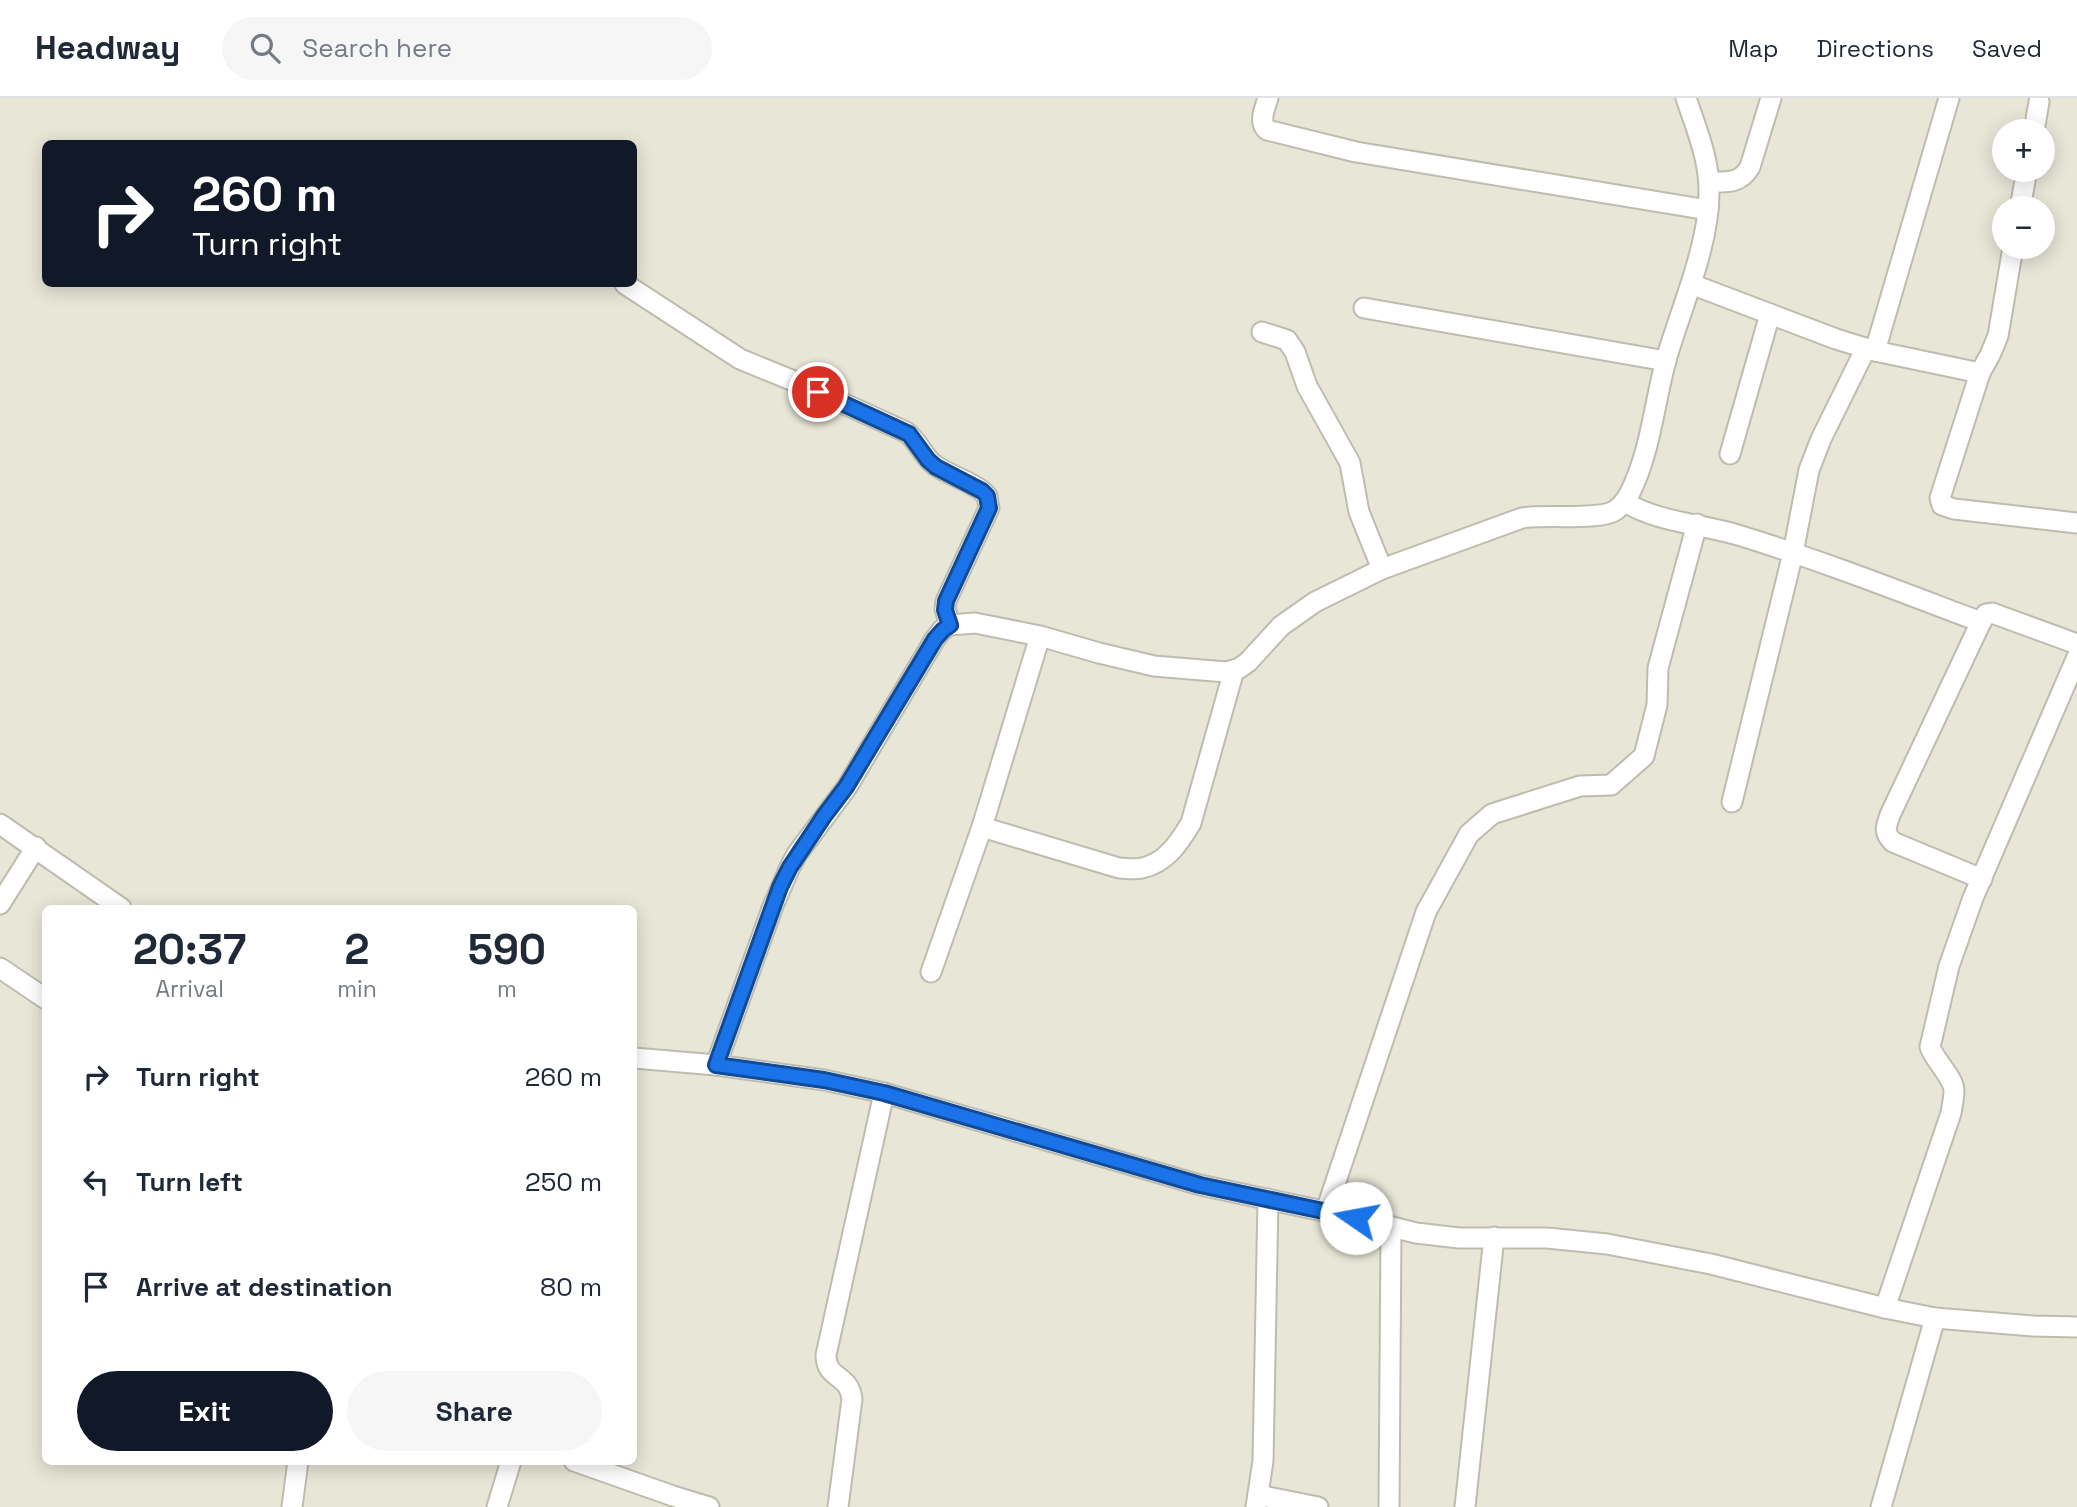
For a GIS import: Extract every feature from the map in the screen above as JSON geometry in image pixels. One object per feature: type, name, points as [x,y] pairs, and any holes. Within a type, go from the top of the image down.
[{"type":"street","points":[[1268,98],[1262,122],[1267,130],[1356,152],[1708,210]]},
{"type":"street","points":[[716,1065],[776,896],[790,867],[846,787],[935,639],[950,625],[975,623],[1040,636],[1154,666],[1226,672],[1248,662],[1281,625],[1296,613],[1382,569],[1522,518],[1538,515],[1599,516],[1615,511],[1625,502],[1644,453],[1666,361],[1691,284],[1708,210],[1709,182],[1705,155],[1686,98]]},
{"type":"street","points":[[1709,182],[1735,182],[1746,175],[1771,98]]},
{"type":"street","points":[[1732,802],[1793,553],[1809,470],[1821,439],[1871,349],[1949,98]]},
{"type":"street","points":[[2034,99],[2034,119]]},
{"type":"street","points":[[2011,259],[1998,336],[1980,373],[1940,498],[1941,505],[1954,509],[2077,523]]},
{"type":"street","points":[[1691,284],[1836,339],[1980,373]]},
{"type":"street","points":[[630,287],[740,359],[909,434],[936,467],[987,496],[989,508],[946,601],[945,610],[950,625]]},
{"type":"street","points":[[1364,308],[1666,361]]},
{"type":"street","points":[[1730,454],[1770,314]]},
{"type":"street","points":[[1262,332],[1292,345],[1307,386],[1350,463],[1359,512],[1382,569]]},
{"type":"street","points":[[1625,502],[1640,512],[1697,524],[1793,553],[1981,622]]},
{"type":"street","points":[[1326,1211],[1426,912],[1469,834],[1492,814],[1580,786],[1611,785],[1644,757],[1657,705],[1658,668],[1697,524]]},
{"type":"street","points":[[1982,879],[1893,842],[1885,830],[1891,815],[1986,614],[1992,613],[2077,644]]},
{"type":"street","points":[[931,972],[982,827],[1040,636]]},
{"type":"street","points":[[1885,1308],[1951,1113],[1954,1089],[1951,1080],[1934,1059],[1930,1047],[1949,966],[1982,879],[2077,657]]},
{"type":"street","points":[[982,827],[1119,869],[1142,869],[1161,861],[1177,846],[1191,823],[1234,670]]},
{"type":"street","points":[[0,824],[117,905]]},
{"type":"street","points":[[0,904],[36,847]]},
{"type":"street","points":[[0,968],[42,996]]},
{"type":"street","points":[[637,1058],[716,1065],[824,1080],[884,1093],[1200,1185],[1326,1211],[1391,1228],[1459,1238],[1547,1238],[1607,1244],[1711,1264],[1935,1318],[2077,1327]]},
{"type":"street","points":[[838,1507],[852,1399],[849,1385],[830,1371],[826,1364],[826,1355],[884,1093]]},
{"type":"street","points":[[1268,1199],[1263,1461],[1257,1501],[1318,1507]]},
{"type":"street","points":[[1389,1507],[1391,1228]]},
{"type":"street","points":[[1465,1507],[1494,1237]]},
{"type":"street","points":[[1881,1507],[1935,1318]]},
{"type":"street","points":[[292,1507],[297,1465]]},
{"type":"street","points":[[497,1507],[509,1465]]},
{"type":"street","points":[[588,1465],[709,1507]]},
{"type":"route","points":[[818,392],[909,434],[936,467],[982,491],[987,496],[989,508],[946,601],[945,610],[950,625],[935,639],[846,787],[797,854],[780,887],[716,1065],[824,1080],[884,1093],[1200,1185],[1356,1218]]}]
